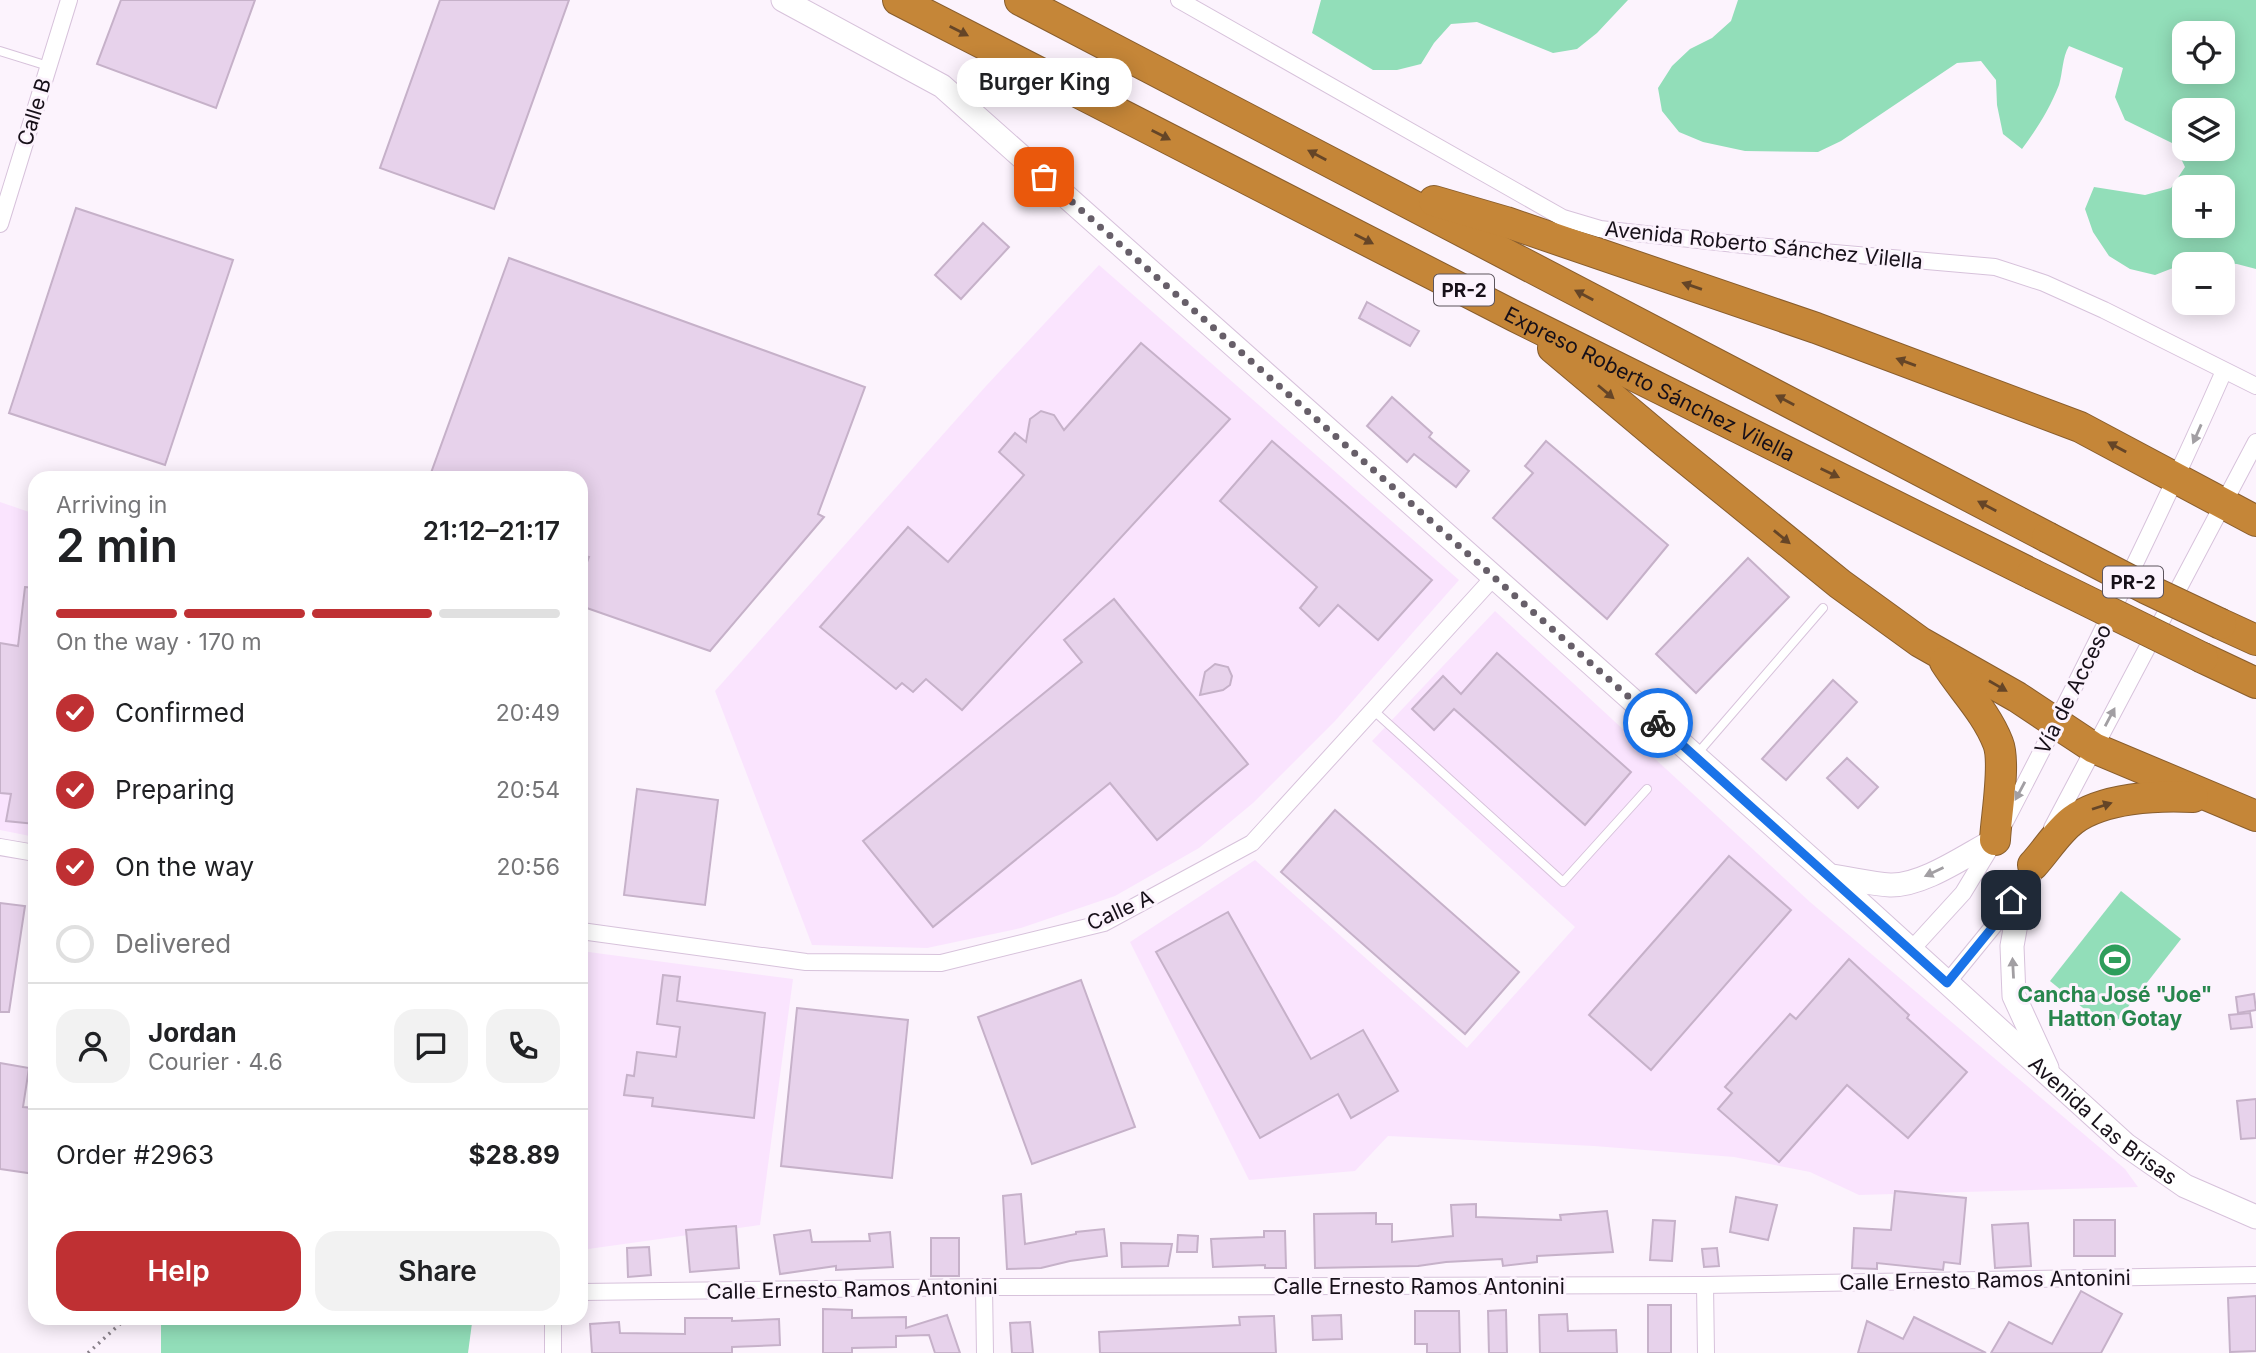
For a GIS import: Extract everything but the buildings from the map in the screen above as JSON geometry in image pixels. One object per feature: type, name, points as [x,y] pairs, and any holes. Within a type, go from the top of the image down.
[{"type":"highway","name":"Expreso Roberto Sánchez Vilella","points":[[898,0],[1517,317],[2256,684]]},
{"type":"highway","name":"PR-2","points":[[1020,0],[2147,589],[2256,640]]},
{"type":"highway","points":[[1373,184],[1506,222],[1828,333],[2080,427],[2256,521]]},
{"type":"highway","points":[[1517,317],[1840,584],[1920,642],[2057,723],[2094,748],[2256,816]]},
{"type":"highway","points":[[1939,653],[1976,702],[1999,746],[2000,782],[1995,840]]},
{"type":"highway","points":[[2034,865],[2072,820],[2103,804],[2158,795],[2209,798]]},
{"type":"street","name":"Calle B","points":[[0,224],[69,0]]},
{"type":"street","name":"Avenida Las Brisas","points":[[783,0],[942,86],[1830,876],[2126,1145],[2185,1186],[2256,1217]]},
{"type":"street","name":"Avenida Roberto Sánchez Vilella","points":[[1179,0],[1563,218],[1600,229],[1995,267],[2044,283],[2104,310],[2256,386]]},
{"type":"street","name":"Vía de Acceso","points":[[1910,950],[1962,893],[1995,840],[2057,723],[2177,480],[2224,371]]},
{"type":"street","points":[[1947,983],[2000,918],[2034,865],[2256,442]]},
{"type":"street","name":"Calle A","points":[[588,932],[806,962],[941,963],[1104,923],[1252,843],[1493,578]]},
{"type":"street","points":[[1830,876],[1891,885],[1917,880],[1995,840]]},
{"type":"street","points":[[0,847],[28,852]]},
{"type":"street","points":[[2034,865],[2019,907],[2011,946],[2014,996],[2052,1077]]},
{"type":"street","name":"Calle Ernesto Ramos Antonini","points":[[588,1292],[984,1287],[1705,1285],[2256,1275]]},
{"type":"street","points":[[1705,1285],[1706,1353]]},
{"type":"street","points":[[984,1287],[985,1353]]},
{"type":"street","points":[[553,1325],[553,1353]]},
{"type":"lane","points":[[0,51],[48,66]]},
{"type":"lane","points":[[1695,756],[1823,608]]},
{"type":"lane","points":[[1373,710],[1563,882],[1647,789]]},
{"type":"path","points":[[88,1353],[119,1325]]},
{"type":"shaded area","points":[[1099,265],[1459,580],[1335,721],[1253,803],[1199,848],[1115,896],[1021,928],[927,948],[812,945],[715,691],[986,386]]},
{"type":"shaded area","points":[[0,502],[28,512],[28,836],[0,830]]},
{"type":"shaded area","points":[[1495,611],[1810,902],[2125,1169],[2138,1187],[1859,1195],[1810,1172],[1734,1157],[1594,1146],[1388,1136],[1355,1171],[1249,1180],[1130,942],[1255,860],[1467,1048],[1575,927],[1372,741]]},
{"type":"shaded area","points":[[588,952],[793,979],[760,1225],[588,1249]]},
{"type":"green space","points":[[1321,0],[1628,0],[1597,33],[1577,49],[1553,53],[1477,22],[1451,24],[1434,43],[1421,64],[1397,70],[1373,70],[1312,33]]},
{"type":"green space","points":[[1738,0],[2256,0],[2256,269],[2235,264],[2235,252],[2172,252],[2172,268],[2155,275],[2130,269],[2109,256],[2093,232],[2085,209],[2094,187],[2145,195],[2172,186],[2172,238],[2235,238],[2235,175],[2180,175],[2185,167],[2182,161],[2235,161],[2235,98],[2172,98],[2172,143],[2125,120],[2115,97],[2123,68],[2069,46],[2055,94],[2022,149],[2003,134],[1997,105],[1996,80],[1981,61],[1957,63],[1841,141],[1818,152],[1745,151],[1703,142],[1679,132],[1662,111],[1658,88],[1672,66],[1690,49],[1712,38],[1731,21]]},
{"type":"green space","name":"Cancha José \"Joe\" Hatton Gotay","points":[[2121,891],[2181,939],[2110,1030],[2050,981]]},
{"type":"green space","points":[[161,1325],[472,1325],[468,1353],[161,1353]]},
{"type":"way so far","points":[[1044,177],[1658,723]]},
{"type":"place","name":"Burger King","points":[[1044,177]]},
{"type":"place","name":"Cancha José \"Joe\" Hatton Gotay","points":[[2115,960]]},
{"type":"route","points":[[1658,723],[1947,983],[2000,918],[2011,900]]}]
